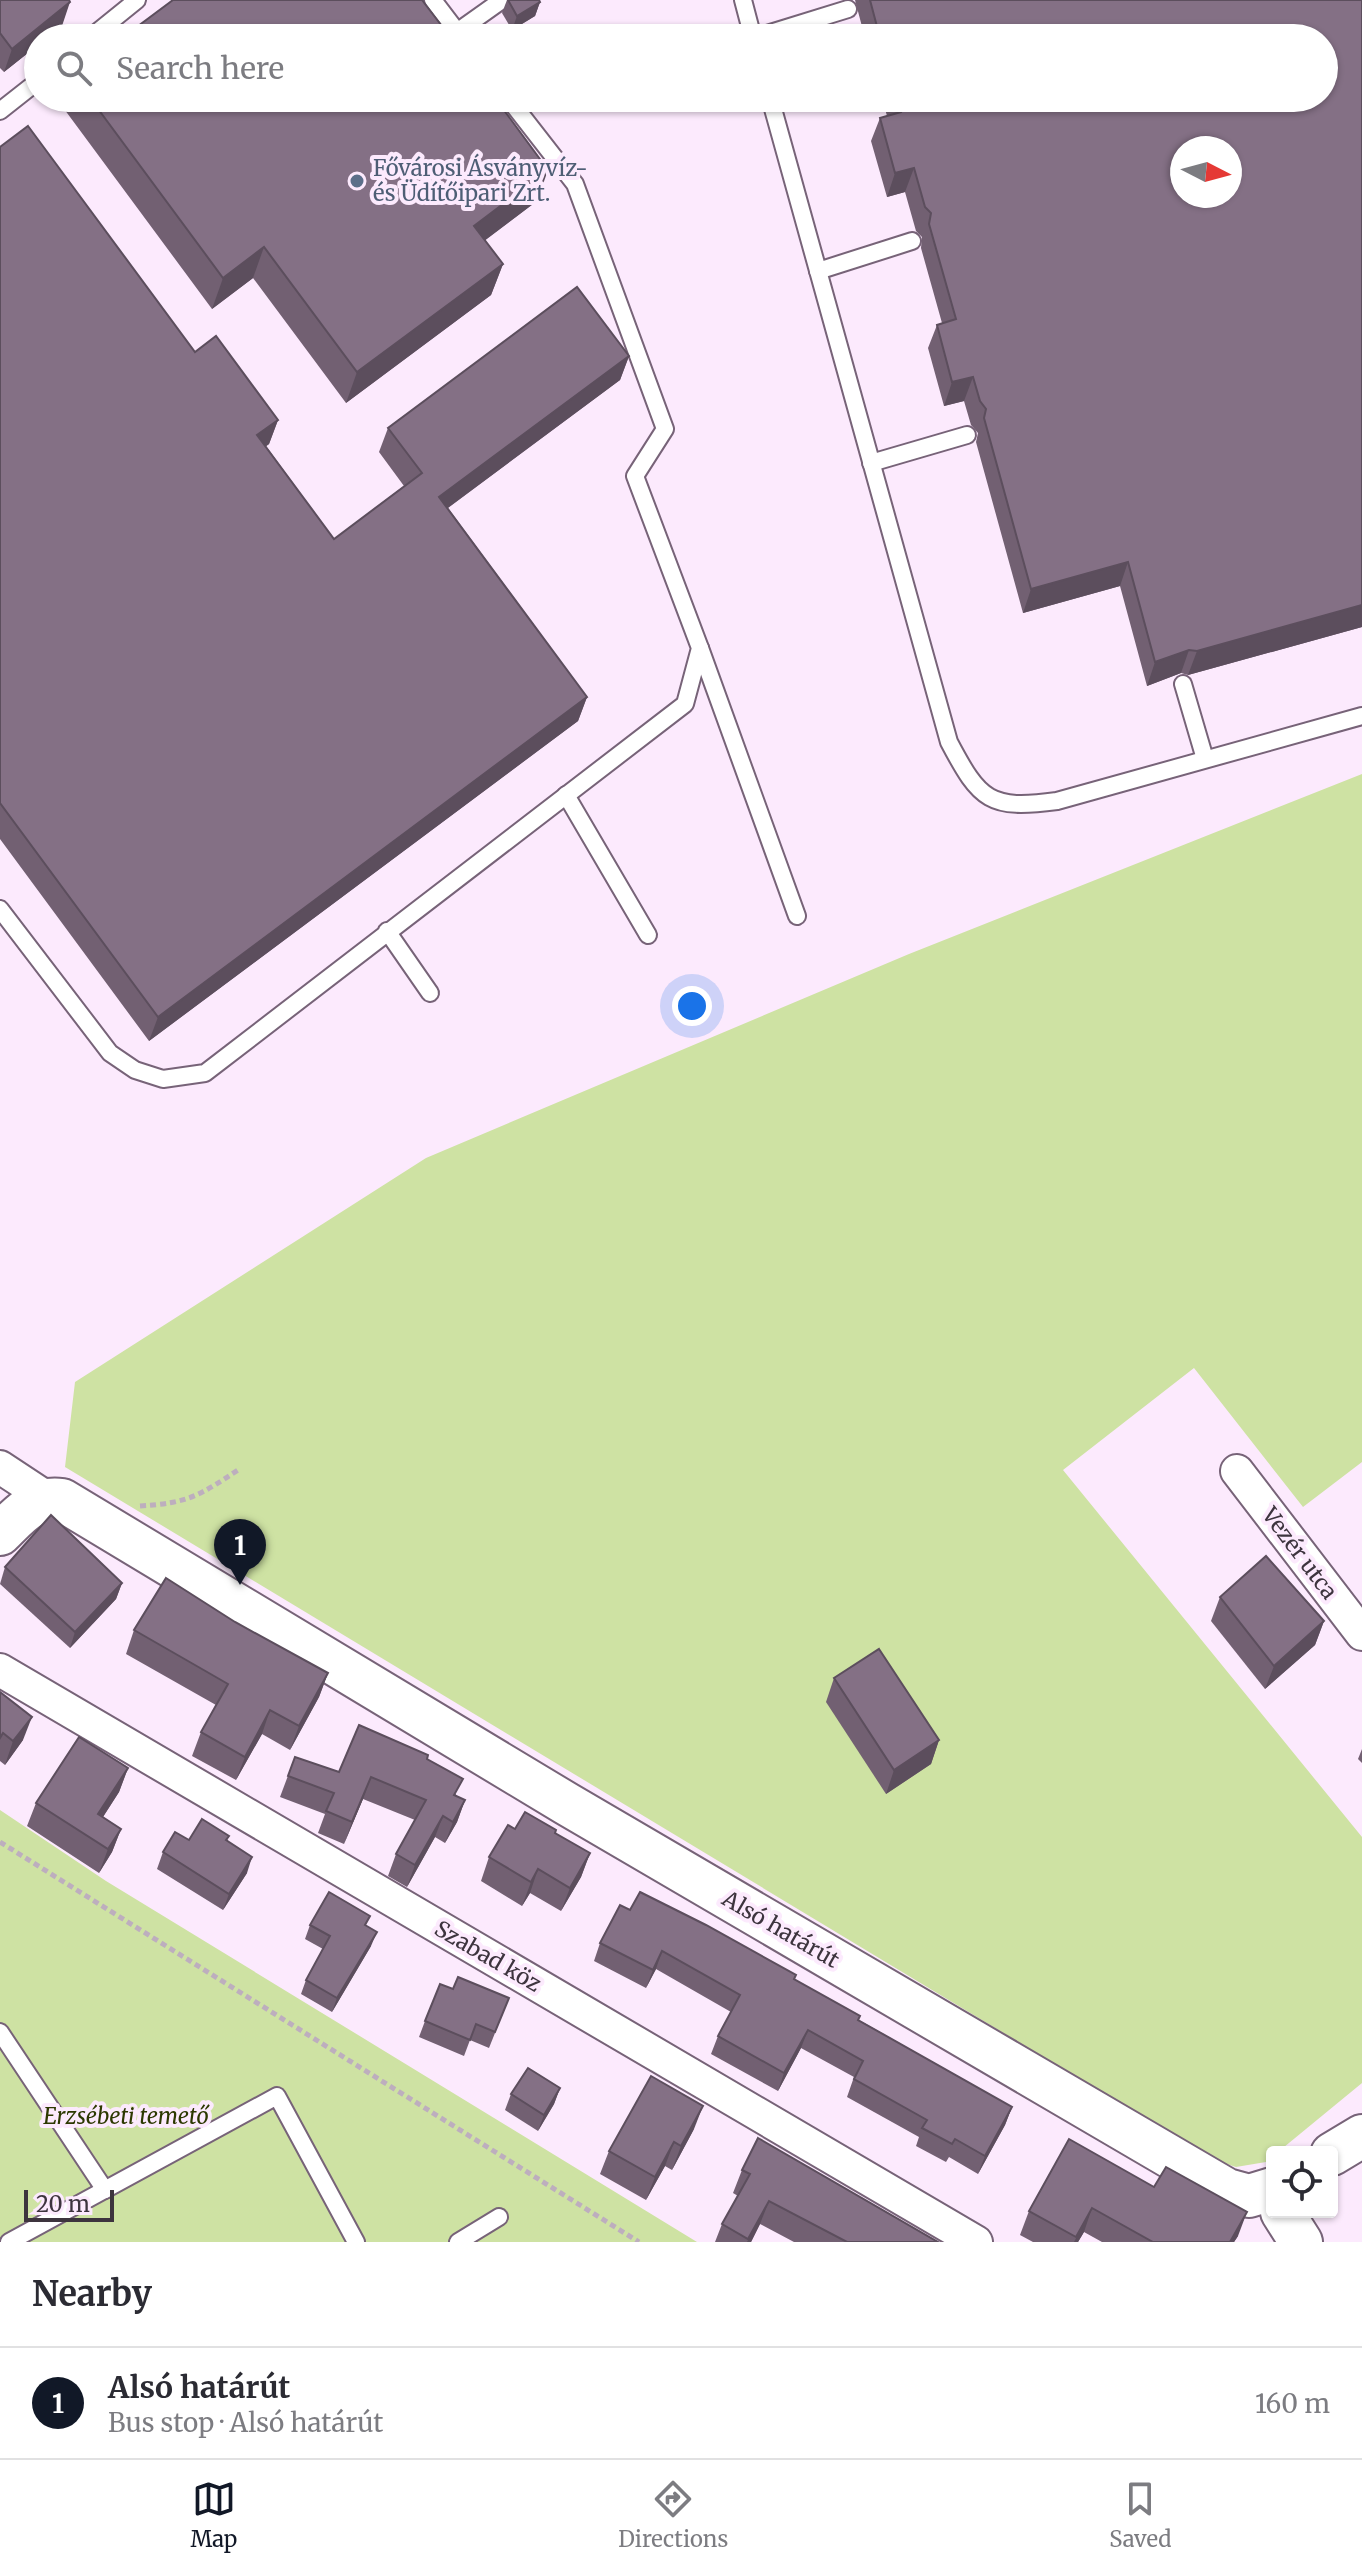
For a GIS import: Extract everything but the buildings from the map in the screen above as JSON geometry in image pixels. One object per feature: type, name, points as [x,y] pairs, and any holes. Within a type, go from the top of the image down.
[{"type":"street","points":[[0,1467],[47,1498]]},
{"type":"street","name":"Vezér utca","points":[[1237,1471],[1362,1634]]},
{"type":"street","points":[[0,1534],[30,1505],[47,1498]]},
{"type":"street","name":"Alsó határút","points":[[47,1498],[62,1500],[567,1804],[1227,2190],[1249,2196],[1266,2196]]},
{"type":"street","name":"Szabad köz","points":[[0,1670],[976,2242]]},
{"type":"street","points":[[1338,2150],[1362,2136]]},
{"type":"street","name":"Alsó határút","points":[[1287,2218],[1301,2242]]},
{"type":"lane","points":[[107,24],[137,0]]},
{"type":"lane","points":[[433,0],[451,24]]},
{"type":"lane","points":[[743,0],[750,24]]},
{"type":"lane","points":[[472,24],[498,2]]},
{"type":"lane","points":[[799,24],[848,9]]},
{"type":"lane","points":[[0,111],[24,92]]},
{"type":"lane","points":[[519,112],[575,184],[665,429],[635,476],[797,916]]},
{"type":"lane","points":[[774,112],[949,742],[968,779],[991,800],[1019,806],[1057,801],[1362,716]]},
{"type":"lane","points":[[818,271],[912,241]]},
{"type":"lane","points":[[871,463],[967,435]]},
{"type":"lane","points":[[0,909],[110,1053],[135,1070],[163,1079],[205,1073],[685,704],[700,648]]},
{"type":"lane","points":[[1183,684],[1205,759]]},
{"type":"lane","points":[[566,795],[648,935]]},
{"type":"lane","points":[[387,931],[430,993]]},
{"type":"lane","points":[[0,2032],[105,2190]]},
{"type":"lane","points":[[9,2242],[277,2096],[356,2242]]},
{"type":"lane","points":[[458,2242],[499,2217]]},
{"type":"path","points":[[129,1506],[186,1501],[203,1495],[241,1468]]},
{"type":"path","points":[[0,1842],[639,2242]]},
{"type":"green space","points":[[1362,774],[1362,1462],[1303,1507],[1194,1368],[1063,1470],[1362,1837],[1362,2083],[1285,2146],[1266,2146],[1266,2162],[1236,2167],[1214,2160],[65,1467],[75,1382],[426,1158],[909,954]]},
{"type":"green space","name":"Erzsébeti temető","points":[[0,1810],[106,1881],[697,2242],[0,2242]]},
{"type":"place","name":"Fővárosi Ásványvíz- és Üdítőipari Zrt.","points":[[357,181]]},
{"type":"place","name":"Alsó határút","points":[[240,1585]]}]
